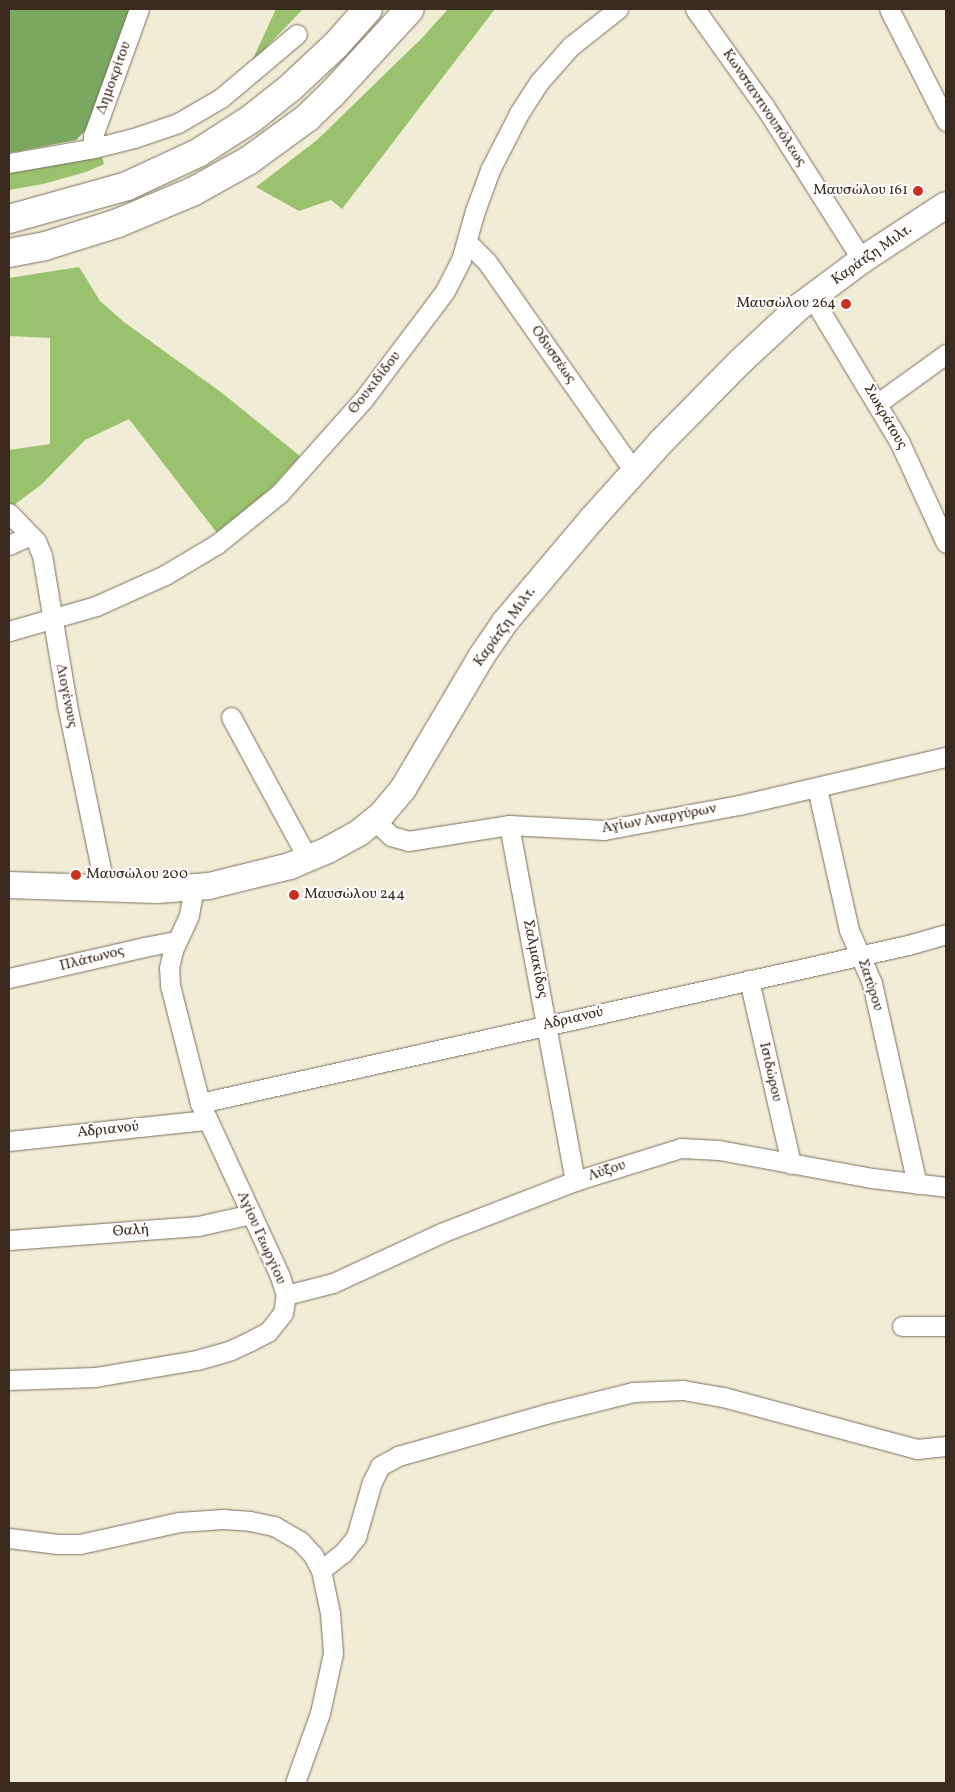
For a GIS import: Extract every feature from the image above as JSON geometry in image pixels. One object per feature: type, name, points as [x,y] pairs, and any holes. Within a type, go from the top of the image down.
[{"type":"main road","points":[[9,219],[127,186],[198,153],[251,119],[290,88],[336,44],[368,9]]},
{"type":"main road","points":[[9,253],[45,246],[118,223],[194,191],[233,169],[307,118],[362,63],[410,9]]},
{"type":"street","name":"Δημοκρίτου","points":[[94,148],[93,136],[139,9]]},
{"type":"street","name":"Θουκιδίδου","points":[[9,631],[54,620],[129,593],[183,566],[217,544],[272,500],[376,384],[445,291],[458,268],[490,170],[519,113],[540,80],[563,54],[618,9]]},
{"type":"street","name":"Κωνσταντινουπόλεως","points":[[696,9],[766,107],[862,260]]},
{"type":"street","points":[[889,9],[946,121]]},
{"type":"street","points":[[9,163],[94,148],[178,124],[221,98],[297,34]]},
{"type":"street","name":"Καράτζη Μιλτ.","points":[[9,885],[105,889],[194,888],[248,878],[308,860],[343,842],[375,821],[403,789],[505,622],[551,565],[634,471],[734,368],[812,297],[862,260],[946,205]]},
{"type":"street","name":"Οδυσσέως","points":[[467,242],[487,262],[634,471]]},
{"type":"street","name":"Σωκράτους","points":[[812,297],[878,403],[899,441],[946,543]]},
{"type":"street","points":[[878,403],[946,354]]},
{"type":"street","name":"Διογένους","points":[[9,513],[30,535],[42,555],[65,695],[105,889]]},
{"type":"street","points":[[9,545],[30,535]]},
{"type":"street","points":[[231,717],[308,860]]},
{"type":"street","name":"Αγίων Αναργύρων","points":[[375,821],[391,836],[408,841],[509,825],[609,829],[817,788],[946,757]]},
{"type":"street","name":"Σατύρου","points":[[817,788],[849,930],[872,983],[917,1184]]},
{"type":"street","name":"Σαλμακίδος","points":[[509,825],[576,1181]]},
{"type":"street","name":"Αγίου Γεωργίου","points":[[9,1380],[95,1377],[147,1370],[218,1355],[268,1332],[283,1313],[286,1295],[280,1276],[204,1111],[170,985],[169,968],[176,941],[189,915],[194,888]]},
{"type":"street","name":"Αδριανού","points":[[9,1141],[204,1111],[548,1025],[946,934]]},
{"type":"street","name":"Πλάτωνος","points":[[9,978],[176,941]]},
{"type":"street","name":"Ισιδώρου","points":[[749,980],[791,1164]]},
{"type":"street","name":"Λύξου","points":[[286,1295],[332,1283],[441,1233],[576,1181],[681,1148],[719,1150],[791,1164],[946,1187]]},
{"type":"street","name":"Θαλή","points":[[9,1240],[198,1226],[252,1214]]},
{"type":"street","points":[[902,1326],[946,1326]]},
{"type":"street","points":[[321,1570],[343,1553],[356,1537],[372,1482],[380,1466],[398,1456],[545,1414],[633,1392],[683,1390],[715,1396],[917,1449],[946,1446]]},
{"type":"street","points":[[9,1538],[58,1544],[80,1544],[179,1522],[207,1520],[250,1521],[274,1526],[293,1535],[308,1548],[321,1570],[330,1613],[332,1666],[320,1714],[295,1783]]},
{"type":"green space","points":[[9,9],[132,9],[87,129],[76,140],[9,153]]},
{"type":"green space","points":[[276,9],[303,9],[251,63]]},
{"type":"green space","points":[[448,9],[495,9],[342,209],[331,200],[299,211],[256,187],[317,140],[423,37]]},
{"type":"green space","points":[[80,156],[102,157],[104,164],[86,172],[43,184],[9,190],[9,172]]},
{"type":"green space","points":[[79,267],[100,301],[124,322],[222,393],[300,456],[270,489],[217,533],[129,419],[85,440],[42,484],[9,507],[9,450],[50,444],[50,338],[9,336],[9,278]]},
{"type":"place","name":"Μαυσώλου 161","points":[[918,191]]},
{"type":"place","name":"Μαυσώλου 264","points":[[846,304]]},
{"type":"place","name":"Μαυσώλου 200","points":[[76,875]]},
{"type":"place","name":"Μαυσώλου 244","points":[[294,895]]}]
